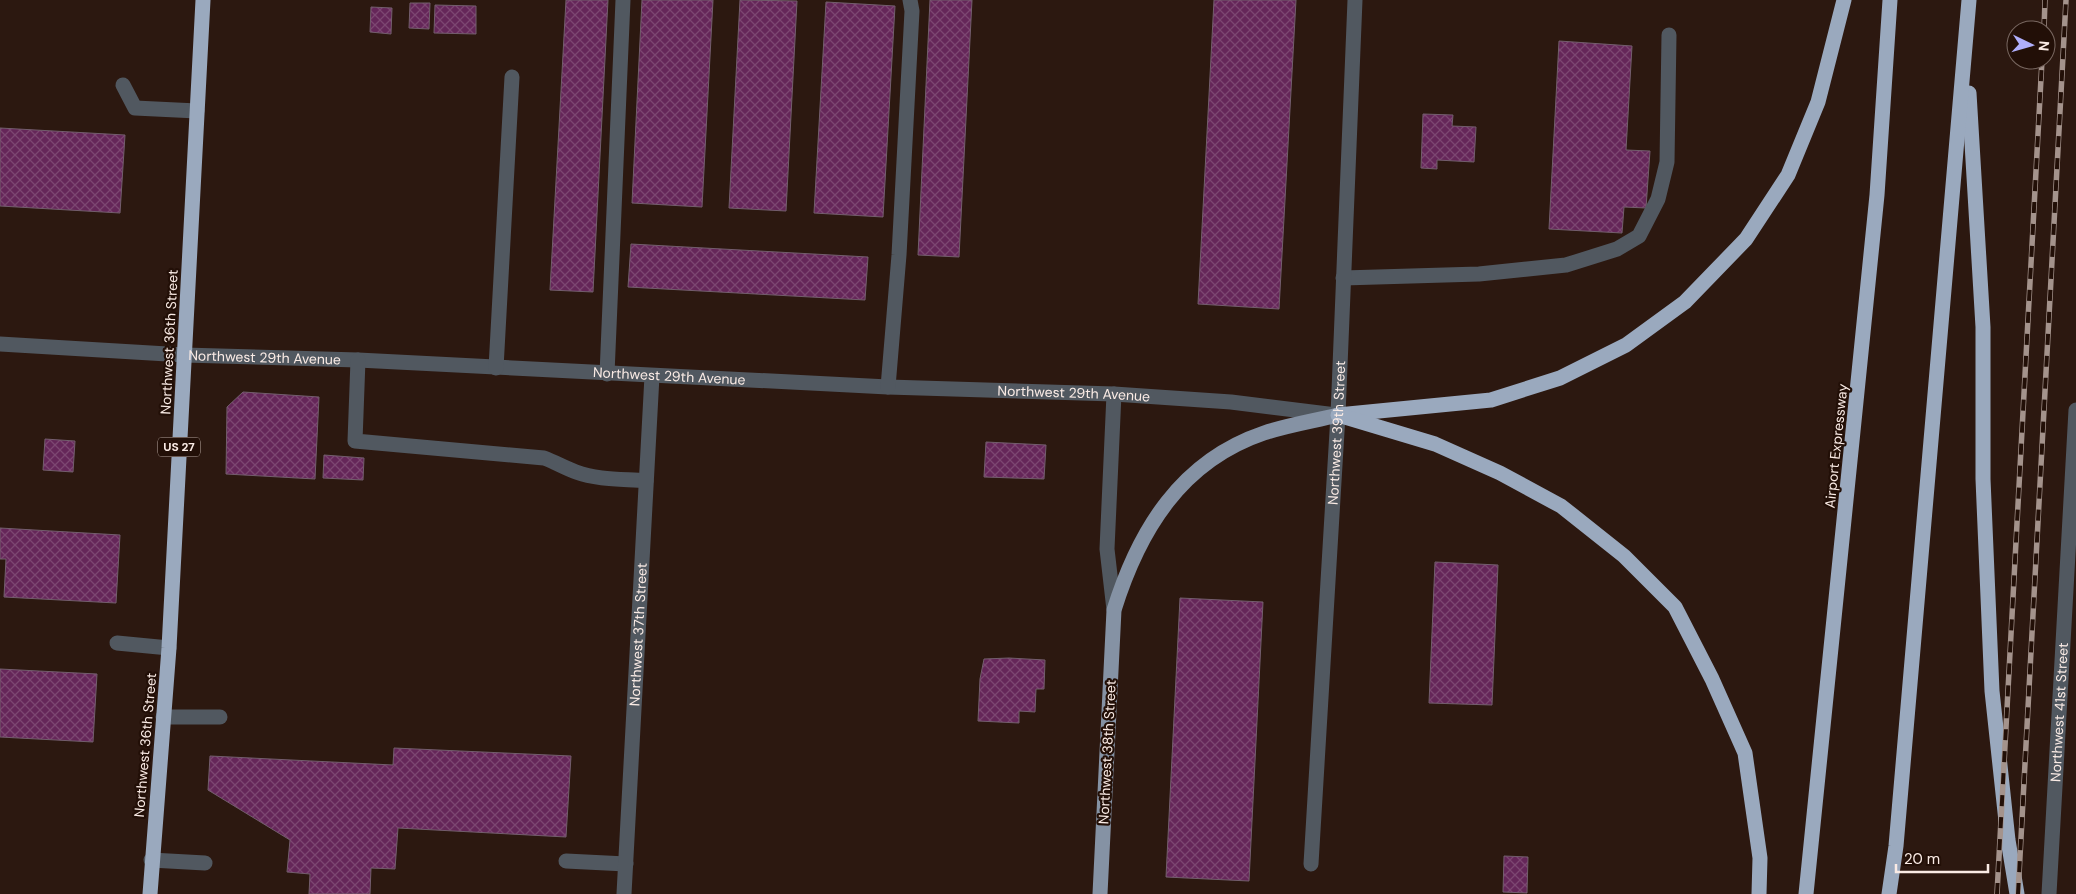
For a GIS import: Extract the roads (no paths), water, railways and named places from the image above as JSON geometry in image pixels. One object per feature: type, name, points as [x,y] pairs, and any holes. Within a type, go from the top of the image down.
[{"type":"highway","name":"Northwest 36th Street","points":[[150,894],[151,860],[169,648],[203,0]]},
{"type":"highway","points":[[1338,415],[1490,400],[1560,378],[1626,345],[1685,302],[1746,240],[1788,175],[1818,102],[1844,0]]},
{"type":"highway","name":"Airport Expressway","points":[[1806,894],[1876,205],[1890,0]]},
{"type":"highway","points":[[1889,894],[1896,846],[1969,0]]},
{"type":"highway","points":[[1966,41],[1983,327],[1983,479],[1992,692],[2008,840],[2017,894]]},
{"type":"highway","points":[[1338,415],[1435,444],[1500,473],[1561,506],[1624,556],[1674,608],[1712,678],[1745,753],[1760,858],[1759,894]]},
{"type":"main road","name":"Northwest 38th Street","points":[[1100,894],[1114,610],[1125,576],[1138,547],[1179,488],[1202,467],[1245,441],[1265,433],[1338,415]]},
{"type":"street","points":[[607,374],[623,0]]},
{"type":"street","points":[[888,387],[900,236],[912,11],[910,0]]},
{"type":"street","name":"Northwest 39th Street","points":[[1311,864],[1338,415],[1355,0]]},
{"type":"street","points":[[1343,278],[1479,274],[1566,265],[1617,249],[1639,236],[1658,199],[1667,162],[1669,35]]},
{"type":"street","points":[[496,368],[512,77]]},
{"type":"street","points":[[123,85],[135,108],[197,111]]},
{"type":"street","name":"Northwest 29th Avenue","points":[[0,344],[184,355],[358,360],[888,387],[1114,394],[1231,402],[1338,415]]},
{"type":"street","points":[[358,360],[355,441],[544,458],[576,472],[599,478],[646,481]]},
{"type":"street","name":"Northwest 37th Street","points":[[624,894],[652,376]]},
{"type":"street","name":"Northwest 38th Street","points":[[1114,394],[1107,549],[1114,610]]},
{"type":"street","name":"Northwest 41st Street","points":[[2049,894],[2075,456],[2076,410]]},
{"type":"street","points":[[117,642],[169,648]]},
{"type":"street","points":[[163,717],[220,718]]},
{"type":"street","points":[[151,860],[205,863]]},
{"type":"street","points":[[566,861],[626,864]]},
{"type":"railway","points":[[2044,20],[2045,0]]},
{"type":"railway","points":[[2018,894],[2066,0]]},
{"type":"railway","points":[[1997,894],[2041,70]]}]
